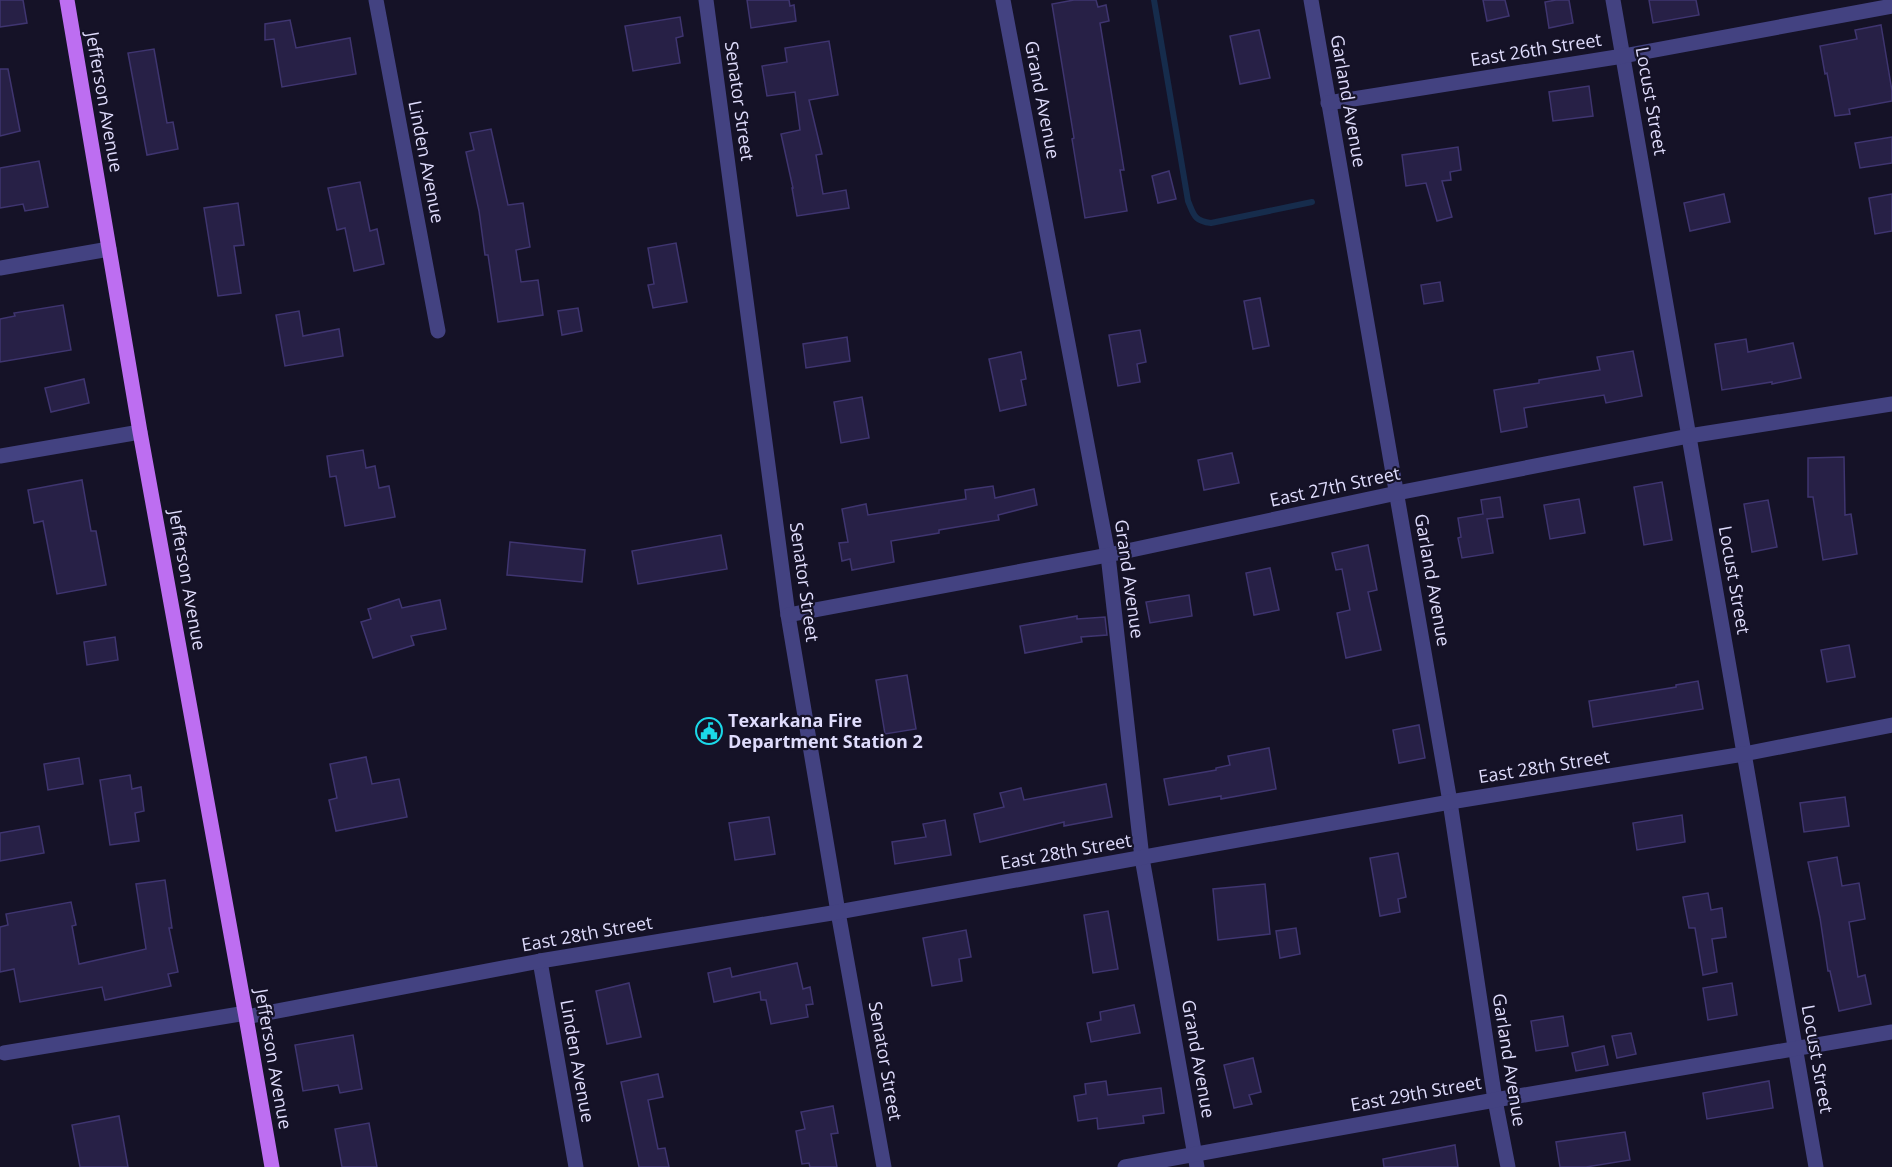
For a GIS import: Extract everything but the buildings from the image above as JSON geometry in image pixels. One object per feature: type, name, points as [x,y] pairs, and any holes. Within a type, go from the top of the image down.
[{"type":"main road","name":"Jefferson Avenue","points":[[67,0],[140,432],[272,1167]]},
{"type":"street","name":"Linden Avenue","points":[[376,0],[438,330]]},
{"type":"street","name":"Senator Street","points":[[706,0],[789,615],[837,912],[884,1167]]},
{"type":"street","name":"Grand Avenue","points":[[1003,0],[1108,555],[1142,858],[1196,1161]]},
{"type":"street","name":"Garland Avenue","points":[[1311,0],[1450,802],[1495,1100],[1508,1167]]},
{"type":"street","name":"Locust Street","points":[[1614,0],[1815,1167]]},
{"type":"street","name":"East 26th Street","points":[[1328,103],[1623,56],[1892,6]]},
{"type":"street","points":[[0,268],[109,249]]},
{"type":"street","name":"East 27th Street","points":[[789,615],[1108,555],[1397,493],[1689,436],[1892,404]]},
{"type":"street","points":[[0,456],[140,432]]},
{"type":"street","name":"East 28th Street","points":[[4,1053],[246,1015],[540,961],[837,912],[1450,802],[1744,754],[1892,725]]},
{"type":"street","name":"Linden Avenue","points":[[540,961],[576,1167]]},
{"type":"street","name":"East 29th Street","points":[[1125,1167],[1196,1161],[1495,1100],[1892,1032]]},
{"type":"waterway","points":[[1154,0],[1188,201],[1195,216],[1201,221],[1211,223],[1312,202]]},
{"type":"place","name":"Texarkana Fire Department Station 2","points":[[709,731]]}]
